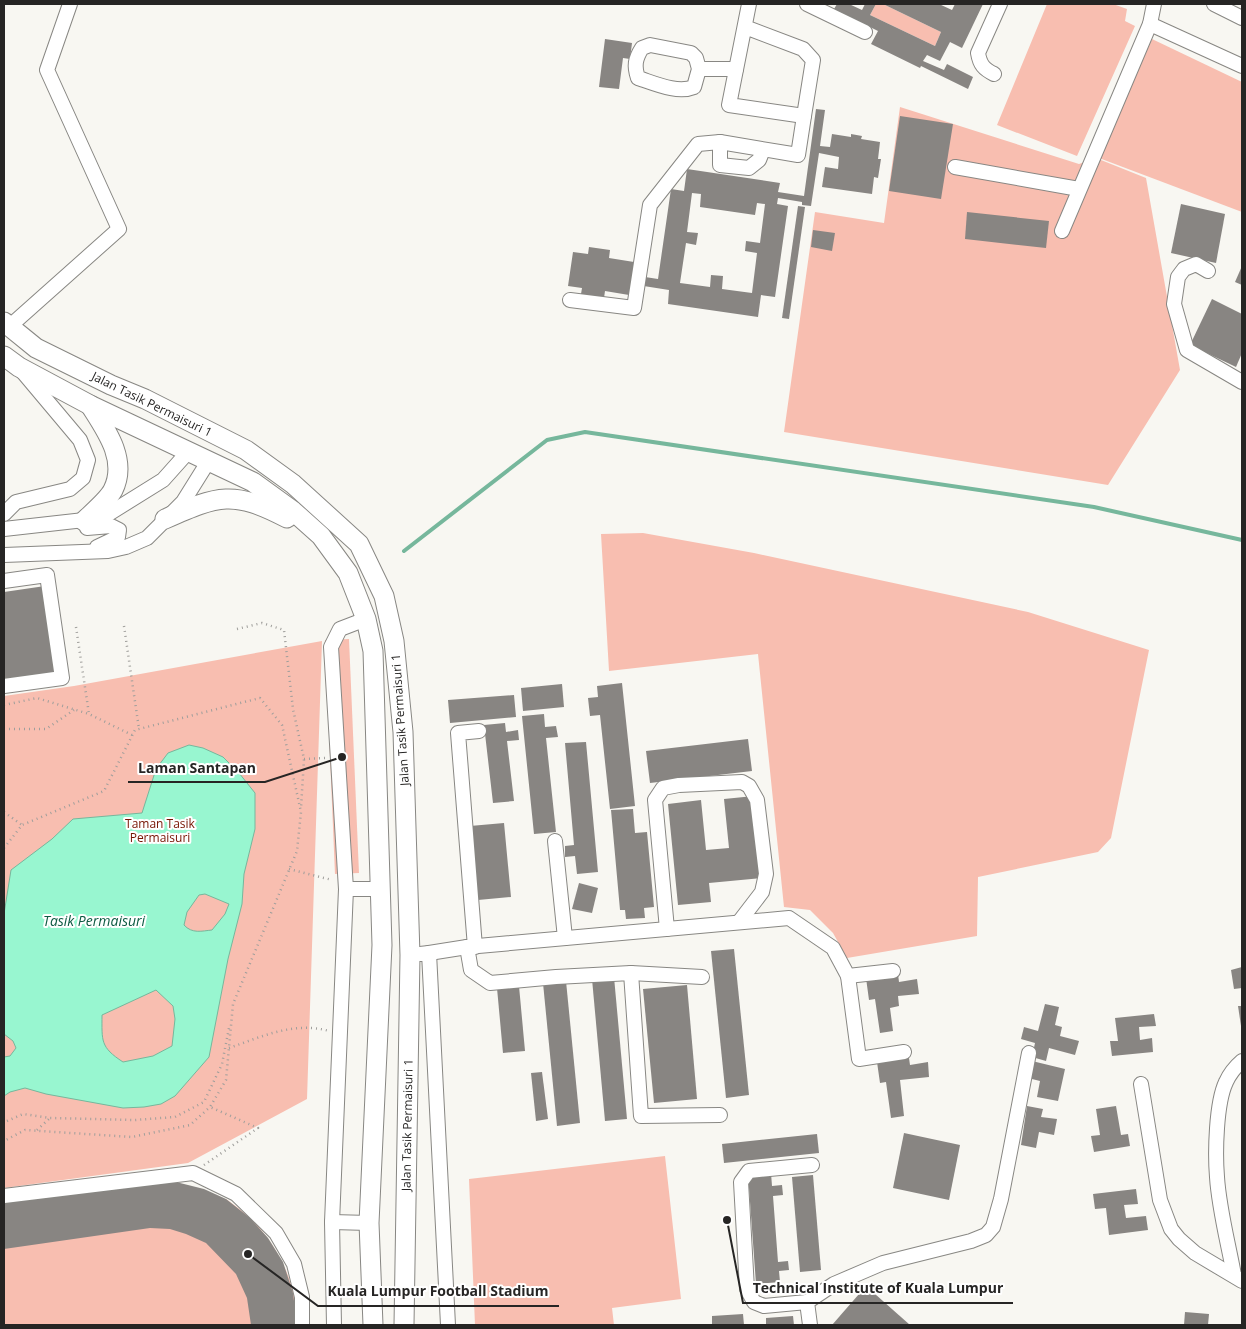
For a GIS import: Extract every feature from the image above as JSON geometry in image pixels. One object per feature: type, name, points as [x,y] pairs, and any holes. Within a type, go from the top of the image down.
[{"type":"main road","name":"Jalan Tasik Permaisuri 1","points":[[6,325],[36,348],[111,385],[145,399],[246,450],[293,484],[359,544],[384,596],[394,641],[403,732],[410,955],[404,1325]]},
{"type":"main road","name":"Jalan Tasik Permaisuri 1","points":[[11,362],[90,405],[199,454],[253,482],[293,511],[321,536],[348,573],[366,619],[373,651],[382,945],[369,1223],[374,1325]]},
{"type":"main road","points":[[111,385],[148,413],[191,435],[199,454],[219,451],[267,475],[293,484]]},
{"type":"main road","points":[[84,521],[113,492],[120,470],[112,438],[90,405]]},
{"type":"main road","points":[[166,519],[202,502],[225,498],[244,500],[269,509],[321,536]]},
{"type":"main road","points":[[376,760],[404,759]]},
{"type":"street","points":[[6,325],[119,229],[47,70],[70,4]]},
{"type":"street","points":[[749,4],[729,105],[804,116]]},
{"type":"street","points":[[808,4],[865,32]]},
{"type":"street","points":[[994,74],[984,69],[979,62],[978,53],[1000,4]]},
{"type":"street","points":[[1062,231],[1150,24],[1154,4]]},
{"type":"street","points":[[1214,4],[1242,18]]},
{"type":"street","points":[[1150,24],[1242,66]]},
{"type":"street","points":[[570,300],[634,308],[650,205],[698,144],[720,142],[798,155],[813,60],[803,49],[745,28]]},
{"type":"street","points":[[650,45],[690,53],[696,58],[699,69],[694,87],[688,90],[678,90],[638,78],[634,68],[636,58],[642,48],[650,45]]},
{"type":"street","points":[[699,69],[736,69]]},
{"type":"street","points":[[720,142],[720,165],[749,168],[758,160],[762,150]]},
{"type":"street","points":[[955,167],[1079,189]]},
{"type":"street","points":[[1208,271],[1196,264],[1184,269],[1178,278],[1174,304],[1187,350],[1242,382]]},
{"type":"street","points":[[4,514],[16,502],[70,489],[83,478],[88,460],[80,440],[11,362]]},
{"type":"street","points":[[4,556],[108,551],[126,547],[147,538],[183,502],[199,454]]},
{"type":"street","points":[[4,529],[102,518],[163,480],[199,454]]},
{"type":"street","points":[[4,529],[17,536],[101,526],[116,527],[119,530],[118,536],[87,552]]},
{"type":"street","points":[[26,554],[28,570]]},
{"type":"street","points":[[4,581],[48,575],[62,678],[4,686]]},
{"type":"street","points":[[334,1325],[332,1222],[346,889],[331,647],[340,629],[366,619]]},
{"type":"street","points":[[479,731],[458,733],[471,970],[490,983],[631,973],[702,978]]},
{"type":"street","points":[[667,929],[655,800],[663,788],[679,785],[742,782],[749,786],[757,800],[766,874],[762,892],[739,922]]},
{"type":"street","points":[[555,841],[566,938]]},
{"type":"street","points":[[346,889],[380,889]]},
{"type":"street","points":[[410,955],[471,947],[789,918],[833,948],[848,976],[859,1059],[904,1052]]},
{"type":"street","points":[[429,953],[448,1325]]},
{"type":"street","points":[[848,976],[894,971]]},
{"type":"street","points":[[631,973],[641,1116],[720,1115]]},
{"type":"street","points":[[812,1166],[749,1171],[741,1182],[747,1289],[754,1302],[764,1306],[808,1302],[834,1284],[884,1263],[970,1242],[986,1235],[993,1226],[1001,1199],[1029,1053]]},
{"type":"street","points":[[1238,1278],[1217,1177],[1217,1154],[1219,1120],[1225,1083],[1235,1067],[1242,1061]]},
{"type":"street","points":[[1141,1084],[1160,1200],[1171,1229],[1195,1253],[1238,1278]]},
{"type":"street","points":[[4,1196],[193,1173],[236,1194],[276,1234],[294,1264],[302,1297],[302,1325]]},
{"type":"street","points":[[332,1222],[369,1223]]},
{"type":"street","points":[[808,1302],[810,1325]]},
{"type":"path","points":[[4,1141],[25,1130],[132,1137],[190,1125],[210,1107],[226,1080],[233,1004],[297,851],[304,759],[293,709],[284,630],[262,623],[237,628]]},
{"type":"path","points":[[124,626],[139,730]]},
{"type":"path","points":[[76,627],[89,714]]},
{"type":"path","points":[[4,705],[37,698],[89,714],[132,736]]},
{"type":"path","points":[[4,848],[22,825],[104,791],[135,730],[260,698],[282,725],[301,812]]},
{"type":"path","points":[[4,729],[46,729],[74,710]]},
{"type":"path","points":[[304,759],[326,758]]},
{"type":"path","points":[[4,812],[22,825]]},
{"type":"path","points":[[289,870],[325,879]]},
{"type":"path","points":[[6,1120],[23,1114],[50,1118],[135,1120],[175,1117],[204,1102],[222,1064],[232,1015]]},
{"type":"path","points":[[229,1048],[291,1028],[320,1028],[340,1034]]},
{"type":"path","points":[[193,1173],[258,1128],[210,1107]]},
{"type":"path","points":[[37,1130],[50,1118]]},
{"type":"green space","points":[[876,4],[883,4],[941,32],[935,46],[870,15]]},
{"type":"green space","points":[[1047,4],[1113,4],[1127,9],[1125,21],[1135,26],[1077,156],[997,125]]},
{"type":"green space","points":[[1152,39],[1242,82],[1242,212],[1099,158]]},
{"type":"green space","points":[[900,107],[1079,164],[1096,158],[1146,178],[1180,370],[1108,485],[784,432],[815,212],[884,223]]},
{"type":"green space","points":[[643,533],[754,553],[1028,612],[1149,650],[1111,838],[1098,852],[978,877],[977,936],[847,958],[833,933],[810,910],[784,907],[758,654],[609,671],[601,534]]},
{"type":"green space","points":[[349,639],[359,873],[335,874],[325,640]]},
{"type":"green space","name":"Taman Tasik Permaisuri","points":[[322,641],[307,1099],[188,1163],[4,1188],[4,696],[74,686]]},
{"type":"green space","points":[[665,1156],[681,1299],[612,1308],[614,1325],[475,1325],[469,1179]]},
{"type":"green space","points":[[226,1199],[250,1218],[269,1240],[277,1253],[290,1281],[297,1311],[297,1325],[4,1325],[4,1201]]},
{"type":"water","name":"Tasik Permaisuri","points":[[189,745],[203,748],[223,757],[255,793],[255,829],[244,874],[242,904],[228,959],[209,1057],[175,1096],[161,1104],[123,1108],[46,1094],[25,1088],[10,1092],[4,1096],[4,1057],[10,1056],[16,1048],[13,1041],[4,1034],[4,914],[11,870],[52,839],[73,819],[142,813],[156,769],[168,753]],"holes":[[[205,894],[229,904],[225,914],[212,930],[190,930],[184,925],[187,912],[199,895]],[[156,990],[173,1006],[175,1019],[172,1046],[153,1056],[123,1062],[115,1057],[104,1043],[102,1015]]]},
{"type":"building","points":[[837,4],[849,4],[862,10],[865,4],[876,4],[870,15],[935,46],[941,32],[883,4],[939,4],[952,10],[955,4],[983,4],[962,48],[950,42],[940,61],[927,55],[923,61],[944,70],[947,64],[973,77],[968,89],[871,44],[878,31],[834,9]]},
{"type":"building","points":[[605,39],[632,43],[630,59],[623,58],[619,89],[599,87]]},
{"type":"building","points":[[816,109],[825,110],[820,146],[830,147],[832,134],[851,137],[851,134],[862,136],[861,139],[880,142],[878,159],[881,159],[878,178],[874,177],[872,194],[822,187],[825,167],[838,169],[839,157],[819,153],[811,206],[802,205],[802,202],[778,198],[777,204],[788,206],[775,297],[761,295],[758,317],[668,304],[669,290],[631,284],[629,295],[605,291],[604,298],[581,294],[582,288],[568,286],[573,252],[588,254],[589,247],[610,250],[609,258],[634,262],[632,275],[658,279],[671,189],[684,191],[687,169],[780,183],[778,192],[804,196]],"holes":[[[692,193],[701,194],[700,207],[755,215],[757,203],[765,204],[760,243],[746,241],[745,251],[757,253],[752,293],[722,289],[723,276],[711,275],[710,287],[680,283],[686,243],[696,245],[698,233],[687,232]]]},
{"type":"building","points":[[900,116],[953,124],[941,199],[889,191]]},
{"type":"building","points":[[1181,204],[1225,214],[1216,263],[1171,253]]},
{"type":"building","points":[[798,206],[805,207],[789,319],[782,318]]},
{"type":"building","points":[[967,212],[1049,221],[1046,248],[965,239]]},
{"type":"building","points":[[813,230],[835,233],[832,251],[811,247]]},
{"type":"building","points":[[1242,266],[1242,285],[1235,282]]},
{"type":"building","points":[[1212,299],[1242,314],[1242,353],[1236,367],[1190,345]]},
{"type":"building","points":[[45,586],[58,674],[4,682],[4,592]]},
{"type":"building","points":[[622,683],[635,806],[610,809],[600,715],[590,716],[588,698],[598,697],[597,686]]},
{"type":"building","points":[[562,684],[564,707],[523,711],[521,688]]},
{"type":"building","points":[[514,695],[516,717],[450,723],[448,700]]},
{"type":"building","points":[[544,714],[545,727],[556,726],[558,737],[546,738],[556,832],[534,834],[522,716]]},
{"type":"building","points":[[505,723],[506,732],[518,730],[519,740],[507,741],[514,801],[493,803],[484,725]]},
{"type":"building","points":[[748,739],[752,771],[650,783],[646,751]]},
{"type":"building","points":[[586,742],[598,872],[577,874],[575,856],[565,857],[565,846],[574,845],[565,743]]},
{"type":"building","points":[[754,796],[762,878],[709,883],[711,902],[678,905],[668,804],[701,800],[706,850],[729,848],[724,799]]},
{"type":"building","points":[[633,809],[635,833],[647,832],[654,907],[644,908],[645,918],[626,919],[625,910],[620,910],[611,810]]},
{"type":"building","points":[[504,823],[511,897],[478,900],[470,826]]},
{"type":"building","points":[[579,883],[598,888],[592,913],[572,909]]},
{"type":"building","points":[[734,949],[749,1095],[726,1098],[711,951]]},
{"type":"building","points":[[1242,967],[1242,988],[1234,989],[1231,970]]},
{"type":"building","points":[[898,974],[899,982],[917,979],[919,994],[898,996],[899,1006],[890,1008],[893,1031],[880,1033],[875,999],[869,1000],[866,978]]},
{"type":"building","points":[[614,977],[627,1119],[605,1121],[592,979]]},
{"type":"building","points":[[566,981],[580,1123],[557,1126],[543,983]]},
{"type":"building","points":[[687,985],[697,1099],[654,1103],[643,989]]},
{"type":"building","points":[[519,986],[525,1051],[503,1053],[497,988]]},
{"type":"building","points":[[1045,1004],[1059,1007],[1055,1025],[1062,1027],[1060,1036],[1079,1041],[1075,1055],[1049,1048],[1046,1061],[1032,1057],[1035,1043],[1021,1039],[1024,1027],[1038,1031]]},
{"type":"building","points":[[1238,1006],[1242,1006],[1242,1026],[1241,1026]]},
{"type":"building","points":[[1154,1014],[1156,1026],[1139,1027],[1140,1040],[1152,1038],[1153,1052],[1112,1056],[1110,1041],[1118,1041],[1115,1018]]},
{"type":"building","points":[[909,1058],[910,1065],[928,1062],[929,1077],[900,1080],[904,1116],[891,1118],[886,1082],[880,1083],[877,1062]]},
{"type":"building","points":[[1032,1061],[1065,1069],[1058,1101],[1037,1097],[1040,1081],[1028,1078]]},
{"type":"building","points":[[542,1072],[548,1119],[536,1121],[531,1073]]},
{"type":"building","points":[[1027,1106],[1043,1109],[1041,1117],[1057,1119],[1054,1135],[1039,1132],[1036,1148],[1021,1145]]},
{"type":"building","points":[[1116,1106],[1121,1135],[1128,1134],[1130,1146],[1094,1152],[1091,1136],[1100,1135],[1096,1109]]},
{"type":"building","points":[[904,1133],[960,1145],[949,1200],[893,1188]]},
{"type":"building","points":[[817,1134],[819,1153],[724,1163],[722,1144]]},
{"type":"building","points":[[771,1173],[772,1186],[782,1185],[783,1195],[773,1196],[778,1262],[788,1261],[789,1270],[779,1271],[780,1282],[756,1284],[748,1174]]},
{"type":"building","points":[[813,1175],[821,1270],[800,1272],[792,1177]]},
{"type":"building","points":[[155,1181],[180,1183],[204,1189],[226,1199],[250,1218],[268,1238],[283,1262],[293,1293],[297,1325],[251,1325],[247,1298],[236,1274],[206,1243],[170,1229],[150,1228],[4,1249],[4,1201]]},
{"type":"building","points":[[1136,1189],[1138,1204],[1124,1205],[1126,1218],[1146,1216],[1148,1230],[1109,1235],[1106,1208],[1095,1209],[1093,1194]]},
{"type":"building","points":[[866,1286],[910,1325],[832,1325]]},
{"type":"building","points":[[1185,1312],[1209,1314],[1208,1325],[1184,1325]]},
{"type":"building","points":[[743,1314],[744,1325],[712,1325],[712,1316]]},
{"type":"building","points":[[793,1316],[794,1325],[766,1325],[766,1318]]},
{"type":"waterway","points":[[404,551],[547,440],[585,432],[1094,507],[1242,540]]},
{"type":"place","name":"Laman Santapan","points":[[342,757]]},
{"type":"place","name":"Technical Institute of Kuala Lumpur","points":[[727,1220]]},
{"type":"place","name":"Kuala Lumpur Football Stadium","points":[[248,1254]]}]
